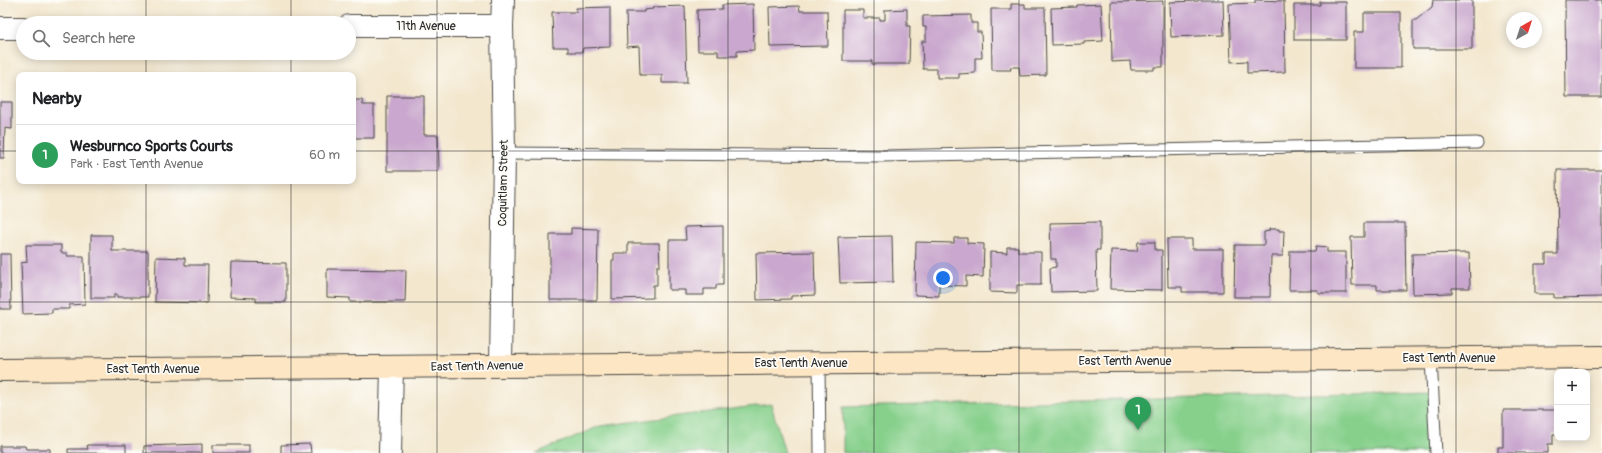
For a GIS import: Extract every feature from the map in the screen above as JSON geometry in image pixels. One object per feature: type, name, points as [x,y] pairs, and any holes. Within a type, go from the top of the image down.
[{"type":"main road","name":"East Tenth Avenue","points":[[0,370],[1602,357]]},
{"type":"street","name":"Coquitlam Street","points":[[501,366],[504,153],[503,0]]},
{"type":"street","name":"11th Avenue","points":[[356,26],[502,26]]},
{"type":"street","points":[[0,28],[16,28]]},
{"type":"street","points":[[390,453],[392,367]]},
{"type":"lane","points":[[504,153],[881,156],[1477,143]]},
{"type":"lane","points":[[1431,358],[1436,453]]},
{"type":"lane","points":[[819,363],[820,453]]},
{"type":"green space","points":[[1433,392],[1434,453],[843,453],[843,407]]},
{"type":"green space","points":[[771,404],[785,453],[536,453],[600,426]]},
{"type":"building","points":[[1223,0],[1224,35],[1171,37],[1170,2]]},
{"type":"building","points":[[1255,0],[1284,1],[1285,72],[1247,73],[1247,61],[1231,62],[1229,4],[1255,3]]},
{"type":"building","points":[[1433,0],[1472,0],[1472,49],[1413,49],[1413,20],[1416,20],[1432,7]]},
{"type":"building","points":[[1565,0],[1602,0],[1602,97],[1566,97]]},
{"type":"building","points":[[1163,1],[1163,67],[1154,67],[1154,70],[1131,70],[1130,61],[1112,62],[1111,2]]},
{"type":"building","points":[[1320,2],[1346,2],[1346,40],[1294,40],[1294,5],[1320,5]]},
{"type":"building","points":[[753,4],[754,50],[737,51],[737,56],[718,56],[718,51],[698,51],[697,10],[722,9],[722,5]]},
{"type":"building","points":[[1011,4],[1025,4],[1025,8],[1045,8],[1046,75],[1020,76],[1019,67],[1010,67],[1011,70],[992,70],[991,9],[1011,9]]},
{"type":"building","points":[[1101,4],[1103,41],[1084,42],[1084,44],[1052,45],[1051,8]]},
{"type":"building","points":[[685,6],[687,83],[662,83],[662,75],[640,75],[639,46],[627,47],[626,12],[644,12],[644,10],[653,9],[653,7]]},
{"type":"building","points":[[799,6],[800,11],[827,11],[828,46],[770,47],[769,7]]},
{"type":"building","points":[[610,7],[610,47],[583,48],[582,52],[568,52],[568,47],[553,47],[552,12],[576,12],[576,8]]},
{"type":"building","points":[[907,9],[907,26],[910,26],[909,64],[872,64],[872,61],[843,61],[843,10],[863,10],[863,18],[880,18],[880,20],[885,20],[885,10]]},
{"type":"building","points":[[1364,13],[1401,13],[1401,68],[1354,68],[1354,32],[1364,32]]},
{"type":"building","points":[[971,15],[971,23],[977,23],[977,32],[981,32],[982,58],[975,58],[975,73],[959,74],[959,78],[937,78],[937,69],[923,69],[922,41],[926,41],[926,27],[923,27],[923,16]]},
{"type":"building","points":[[387,96],[424,96],[424,135],[438,135],[439,171],[387,171]]},
{"type":"building","points":[[356,100],[362,100],[363,105],[374,105],[374,138],[356,138]]},
{"type":"building","points":[[0,102],[12,102],[12,129],[5,128],[4,158],[0,158]]},
{"type":"building","points":[[1557,170],[1602,170],[1602,297],[1554,298],[1554,294],[1535,294],[1535,264],[1546,264],[1546,254],[1558,254]]},
{"type":"building","points":[[1100,222],[1100,250],[1096,250],[1097,291],[1051,292],[1050,268],[1056,267],[1056,259],[1051,259],[1050,223]]},
{"type":"building","points":[[1364,223],[1405,223],[1406,290],[1377,290],[1377,285],[1352,285],[1351,237],[1364,237]]},
{"type":"building","points":[[723,226],[723,285],[716,285],[716,289],[704,289],[704,295],[685,295],[685,290],[669,290],[669,240],[686,240],[685,227]]},
{"type":"building","points":[[571,228],[598,229],[597,300],[550,300],[550,234],[571,234]]},
{"type":"building","points":[[1269,229],[1279,229],[1279,231],[1284,231],[1283,256],[1271,256],[1270,297],[1234,297],[1235,245],[1264,245],[1264,232],[1269,231]]},
{"type":"building","points":[[91,235],[112,235],[112,251],[148,251],[148,297],[117,297],[117,294],[114,294],[114,298],[91,298]]},
{"type":"building","points":[[892,236],[893,282],[840,283],[838,237]]},
{"type":"building","points":[[954,238],[967,238],[967,243],[984,244],[983,277],[966,276],[966,286],[939,285],[939,296],[915,295],[916,242],[954,243]]},
{"type":"building","points":[[1167,239],[1192,239],[1192,249],[1223,249],[1223,292],[1182,292],[1182,287],[1168,287]]},
{"type":"building","points":[[1138,242],[1155,242],[1155,250],[1162,250],[1162,290],[1110,289],[1111,250],[1137,251]]},
{"type":"building","points":[[628,243],[659,243],[660,266],[657,266],[657,285],[653,285],[653,298],[612,299],[612,260],[614,260],[614,253],[628,253]]},
{"type":"building","points":[[26,245],[61,245],[61,253],[67,253],[67,256],[84,256],[85,304],[69,305],[69,309],[52,309],[52,313],[23,314],[21,263],[27,262]]},
{"type":"building","points":[[1316,246],[1327,247],[1327,252],[1346,252],[1346,293],[1318,293],[1318,290],[1289,290],[1290,251],[1315,251]]},
{"type":"building","points":[[1007,247],[1018,247],[1018,252],[1041,252],[1041,285],[1017,285],[1017,293],[990,292],[990,252],[1007,253]]},
{"type":"building","points":[[814,252],[815,295],[791,296],[791,299],[757,300],[756,253]]},
{"type":"building","points":[[1469,253],[1470,288],[1452,288],[1452,293],[1413,294],[1412,254]]},
{"type":"building","points":[[0,254],[10,254],[11,309],[0,309]]},
{"type":"building","points":[[156,257],[185,258],[185,265],[208,265],[207,303],[155,302]]},
{"type":"building","points":[[231,262],[286,263],[286,302],[256,302],[256,298],[230,297]]},
{"type":"building","points":[[327,269],[406,270],[405,302],[350,302],[350,298],[327,297]]},
{"type":"building","points":[[1503,410],[1554,410],[1553,444],[1548,444],[1548,453],[1498,453],[1498,447],[1503,447]]},
{"type":"building","points":[[202,444],[202,453],[144,453],[144,446]]},
{"type":"building","points":[[310,444],[311,453],[281,453],[281,445]]},
{"type":"building","points":[[87,445],[126,445],[126,453],[68,453],[68,449],[88,449]]},
{"type":"building","points":[[213,445],[249,445],[249,453],[213,453]]},
{"type":"building","points":[[0,446],[25,446],[26,449],[50,449],[50,453],[0,453]]},
{"type":"place","name":"Wesburnco Sports Courts","points":[[1138,430]]}]
